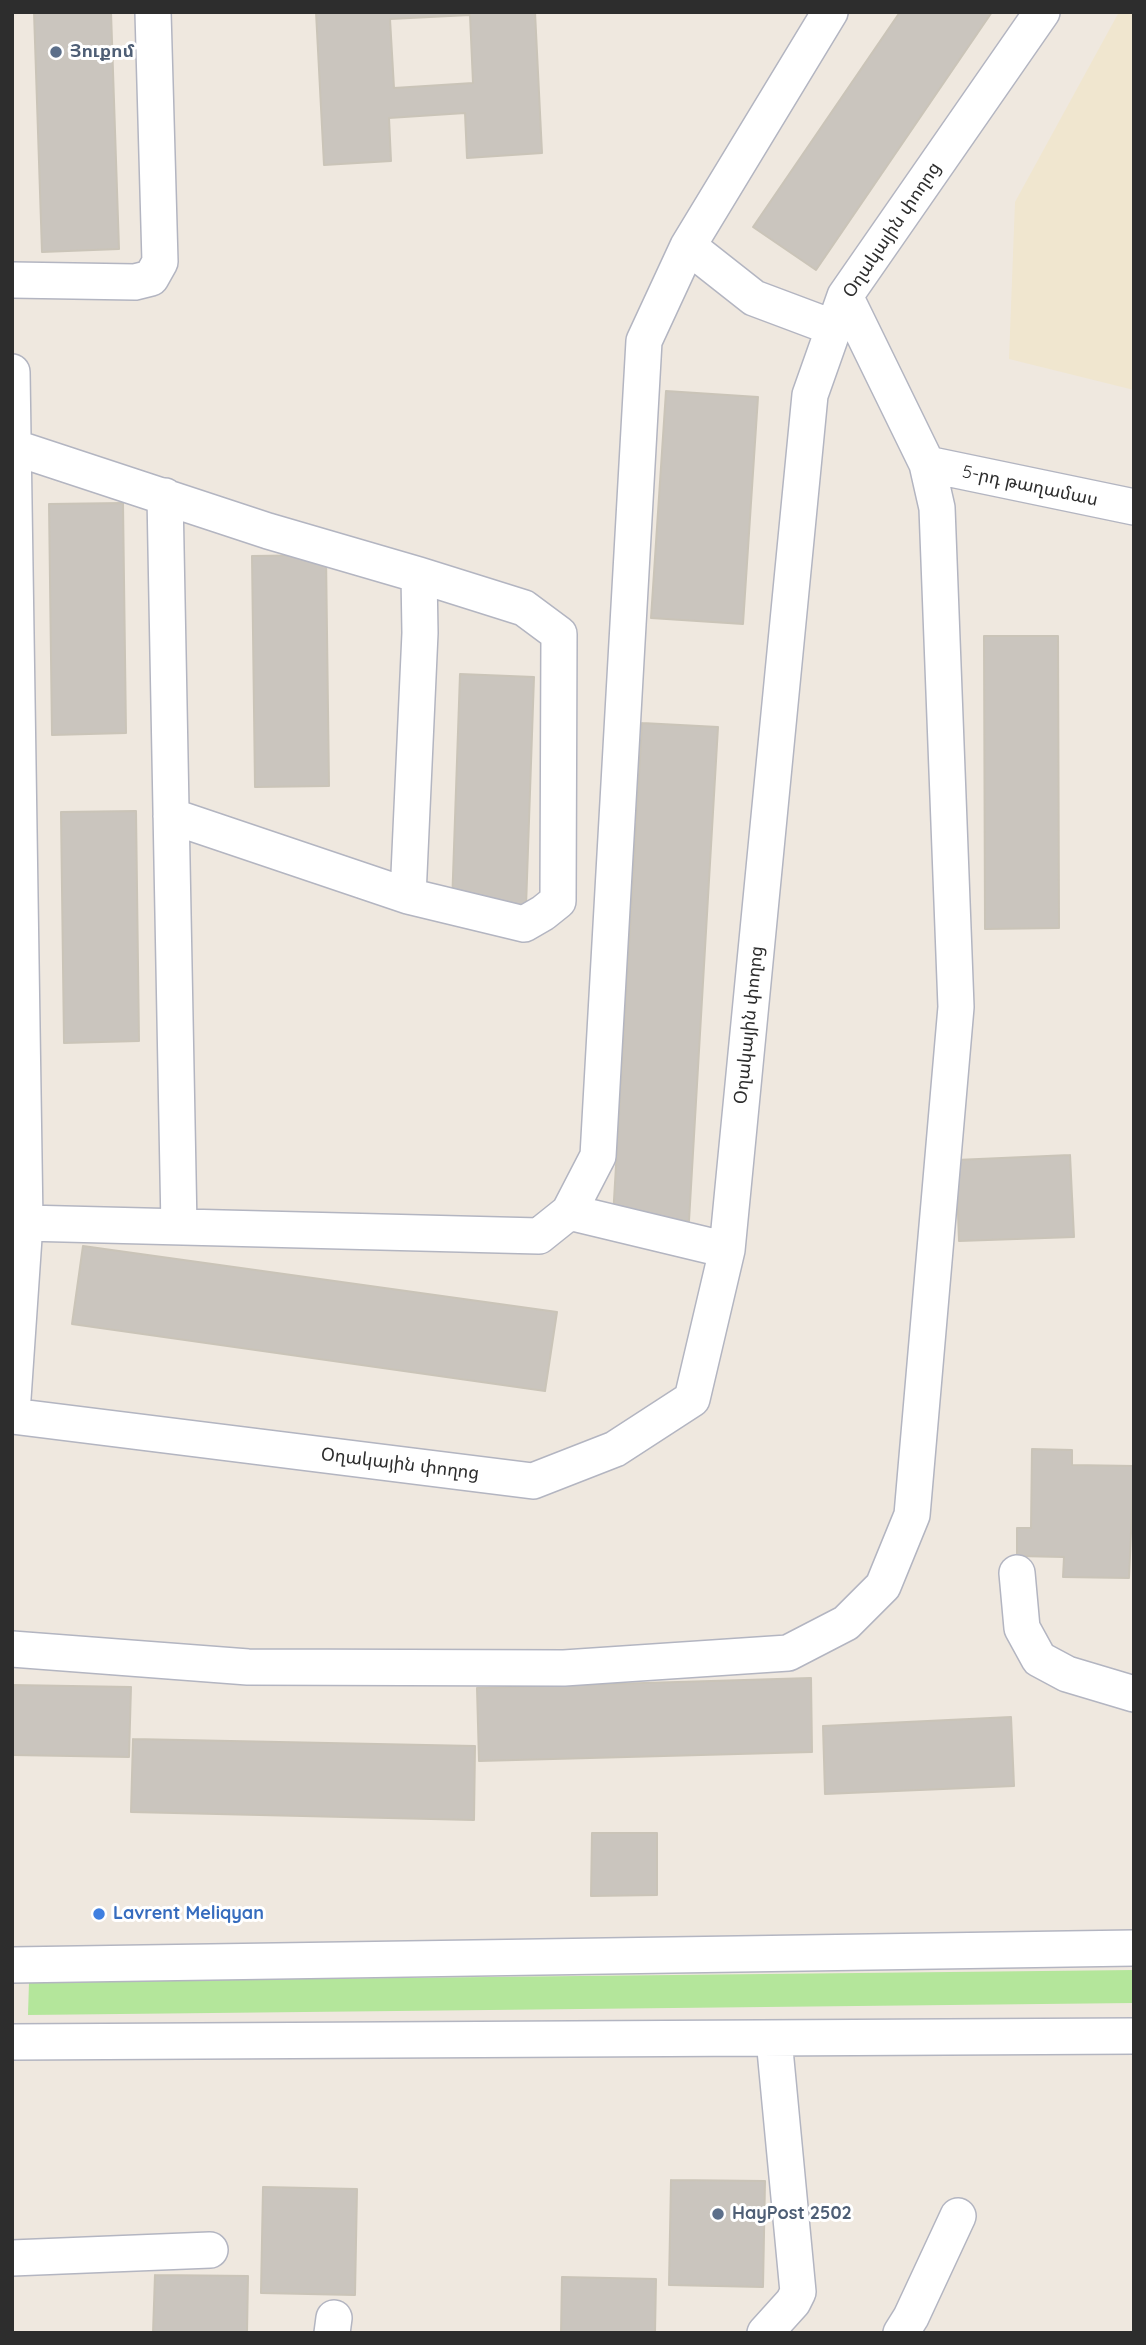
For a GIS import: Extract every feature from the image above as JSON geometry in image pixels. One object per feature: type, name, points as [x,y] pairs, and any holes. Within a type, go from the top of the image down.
[{"type":"street","points":[[12,280],[135,282],[151,278],[160,262],[153,12]]},
{"type":"street","points":[[25,1223],[539,1236],[569,1212],[598,1156],[644,341],[688,246],[830,12]]},
{"type":"street","name":"Օղակային փողոց","points":[[12,1415],[533,1481],[615,1449],[692,1399],[727,1250],[810,395],[845,296],[1042,12]]},
{"type":"street","points":[[688,246],[754,298],[834,328]]},
{"type":"street","points":[[12,1649],[261,1667],[564,1668],[788,1653],[846,1623],[883,1586],[912,1515],[956,1007],[937,508],[927,464],[845,296]]},
{"type":"street","points":[[12,372],[25,1223],[12,1415]]},
{"type":"street","points":[[13,447],[268,531],[524,608],[559,634],[558,901],[543,914],[524,924],[408,896],[171,816]]},
{"type":"street","name":"5-րդ թաղամաս","points":[[927,464],[1134,507]]},
{"type":"street","points":[[165,496],[179,1227]]},
{"type":"street","points":[[408,896],[420,633],[419,575]]},
{"type":"street","points":[[569,1212],[727,1250]]},
{"type":"street","points":[[1017,1573],[1022,1628],[1039,1659],[1067,1674],[1134,1694]]},
{"type":"street","points":[[12,1965],[1134,1948]]},
{"type":"street","points":[[12,2042],[1134,2036]]},
{"type":"street","points":[[765,2333],[793,2302],[798,2292],[775,2039]]},
{"type":"street","points":[[901,2333],[958,2216]]},
{"type":"street","points":[[12,2258],[210,2250]]},
{"type":"shaded area","points":[[1119,12],[1134,12],[1134,390],[1009,359],[1015,202]]},
{"type":"green space","points":[[1134,1970],[1134,2003],[28,2015],[29,1982]]},
{"type":"building","points":[[34,12],[111,12],[119,249],[42,252]]},
{"type":"building","points":[[316,12],[535,12],[542,153],[467,158],[465,113],[389,118],[391,161],[324,165]],"holes":[[[470,15],[473,83],[394,88],[390,19]]]},
{"type":"building","points":[[900,12],[992,12],[816,270],[753,227]]},
{"type":"building","points":[[666,391],[758,397],[743,624],[651,618]]},
{"type":"building","points":[[123,503],[126,733],[52,735],[49,504]]},
{"type":"building","points":[[326,555],[329,786],[255,787],[252,556]]},
{"type":"building","points":[[984,636],[1058,636],[1059,928],[985,929]]},
{"type":"building","points":[[460,674],[534,677],[526,907],[452,905]]},
{"type":"building","points":[[642,723],[718,727],[689,1221],[613,1217]]},
{"type":"building","points":[[136,811],[139,1041],[64,1043],[61,812]]},
{"type":"building","points":[[1070,1155],[1074,1237],[959,1241],[956,1160]]},
{"type":"building","points":[[83,1246],[557,1312],[545,1391],[72,1324]]},
{"type":"building","points":[[1032,1449],[1072,1450],[1072,1465],[1134,1466],[1129,1578],[1063,1577],[1064,1557],[1017,1556],[1017,1528],[1031,1528]]},
{"type":"building","points":[[811,1678],[812,1752],[479,1761],[477,1688]]},
{"type":"building","points":[[12,1685],[131,1687],[129,1757],[12,1755]]},
{"type":"building","points":[[1011,1717],[1014,1786],[825,1794],[823,1726]]},
{"type":"building","points":[[133,1739],[475,1746],[474,1820],[131,1812]]},
{"type":"building","points":[[592,1833],[657,1833],[657,1895],[591,1896]]},
{"type":"building","points":[[671,2180],[765,2181],[763,2287],[669,2285]]},
{"type":"building","points":[[263,2187],[357,2189],[355,2295],[261,2293]]},
{"type":"building","points":[[155,2275],[248,2276],[247,2333],[153,2333]]},
{"type":"building","points":[[562,2277],[656,2279],[655,2333],[561,2333]]},
{"type":"place","name":"Յուքոմ","points":[[56,52]]},
{"type":"place","name":"Lavrent Meliqyan","points":[[99,1914]]},
{"type":"place","name":"HayPost 2502","points":[[718,2214]]}]
